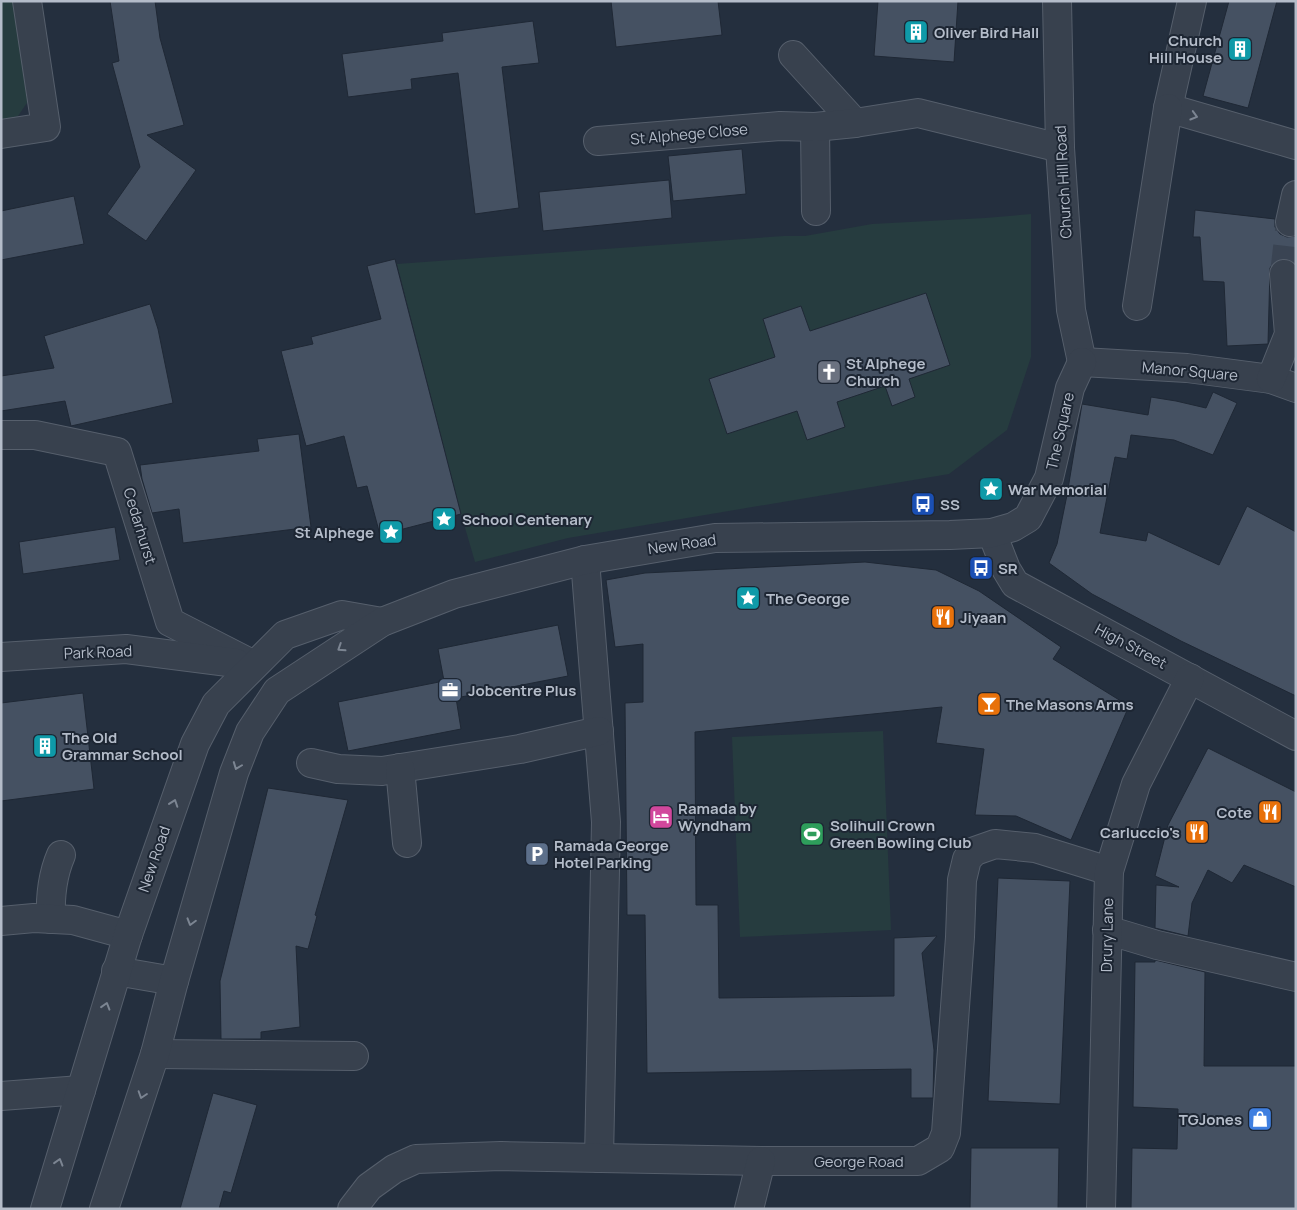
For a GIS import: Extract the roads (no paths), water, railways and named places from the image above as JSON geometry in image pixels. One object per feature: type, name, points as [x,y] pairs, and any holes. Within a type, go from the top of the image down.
[{"type":"street","points":[[1,134],[54,131],[27,1]]},
{"type":"street","name":"Church Hill Road","points":[[1056,1],[1060,148],[1071,310],[1082,362]]},
{"type":"street","points":[[1137,306],[1168,108],[1192,1]]},
{"type":"street","points":[[794,54],[855,123]]},
{"type":"street","points":[[1168,108],[1296,145]]},
{"type":"street","name":"St Alphege Close","points":[[598,141],[780,126],[815,127],[918,113],[1060,148]]},
{"type":"street","points":[[815,127],[816,211]]},
{"type":"street","points":[[1290,222],[1296,195]]},
{"type":"street","points":[[1271,378],[1288,334],[1284,274]]},
{"type":"street","name":"Manor Square","points":[[1082,362],[1187,368],[1271,378],[1296,388]]},
{"type":"street","name":"The Square","points":[[992,533],[1013,527],[1028,518],[1050,478],[1070,388],[1082,362]]},
{"type":"street","name":"Cedarhurst","points":[[1,435],[35,435],[117,452],[170,622],[254,665]]},
{"type":"street","name":"New Road","points":[[104,1209],[155,1054],[174,980],[234,773],[250,732],[277,691],[382,622],[454,594],[585,560],[715,538],[992,533]]},
{"type":"street","name":"High Street","points":[[992,533],[1006,569],[1015,584],[1296,736]]},
{"type":"street","points":[[585,560],[606,822],[599,1158]]},
{"type":"street","name":"New Road","points":[[45,1209],[128,935],[195,744],[216,704],[285,635],[342,615],[382,622]]},
{"type":"street","name":"Park Road","points":[[1,657],[126,648],[254,665],[317,664]]},
{"type":"street","name":"Drury Lane","points":[[1101,1200],[1109,871],[1136,784],[1190,678]]},
{"type":"street","points":[[311,763],[338,769],[382,771],[520,749],[599,731]]},
{"type":"street","points":[[400,768],[407,843]]},
{"type":"street","name":"George Road","points":[[352,1209],[369,1187],[394,1169],[416,1159],[501,1156],[761,1161],[918,1161],[940,1148],[946,1133],[960,937],[962,880],[967,859],[975,851],[995,844],[1036,848],[1109,871]]},
{"type":"street","points":[[51,919],[50,904],[54,872],[61,856]]},
{"type":"street","points":[[1,921],[34,918],[73,920],[128,935]]},
{"type":"street","points":[[1107,930],[1157,945],[1296,977]]},
{"type":"street","points":[[116,971],[174,980]]},
{"type":"street","points":[[155,1054],[354,1056]]},
{"type":"street","points":[[1,1096],[81,1090]]},
{"type":"street","points":[[749,1209],[761,1161]]},
{"type":"tunnel","points":[[1284,274],[1290,222]]},
{"type":"place","name":"Oliver Bird Hall","points":[[916,32]]},
{"type":"place","name":"Church Hill House","points":[[1240,49]]},
{"type":"place","name":"St Alphege Church","points":[[829,372]]},
{"type":"place","name":"War Memorial","points":[[991,489]]},
{"type":"place","name":"SS","points":[[923,504]]},
{"type":"place","name":"School Centenary","points":[[444,519]]},
{"type":"place","name":"St Alphege","points":[[391,532]]},
{"type":"place","name":"SR","points":[[981,568]]},
{"type":"place","name":"The George","points":[[748,598]]},
{"type":"place","name":"Jiyaan","points":[[943,617]]},
{"type":"place","name":"Jobcentre Plus","points":[[450,690]]},
{"type":"place","name":"The Masons Arms","points":[[989,704]]},
{"type":"place","name":"The Old Grammar School","points":[[45,746]]},
{"type":"place","name":"Cote","points":[[1270,812]]},
{"type":"place","name":"Ramada by Wyndham","points":[[661,817]]},
{"type":"place","name":"Carluccio's","points":[[1197,832]]},
{"type":"place","name":"Solihull Crown Green Bowling Club","points":[[812,834]]},
{"type":"place","name":"Ramada George Hotel Parking","points":[[537,854]]},
{"type":"place","name":"TGJones","points":[[1260,1119]]}]
